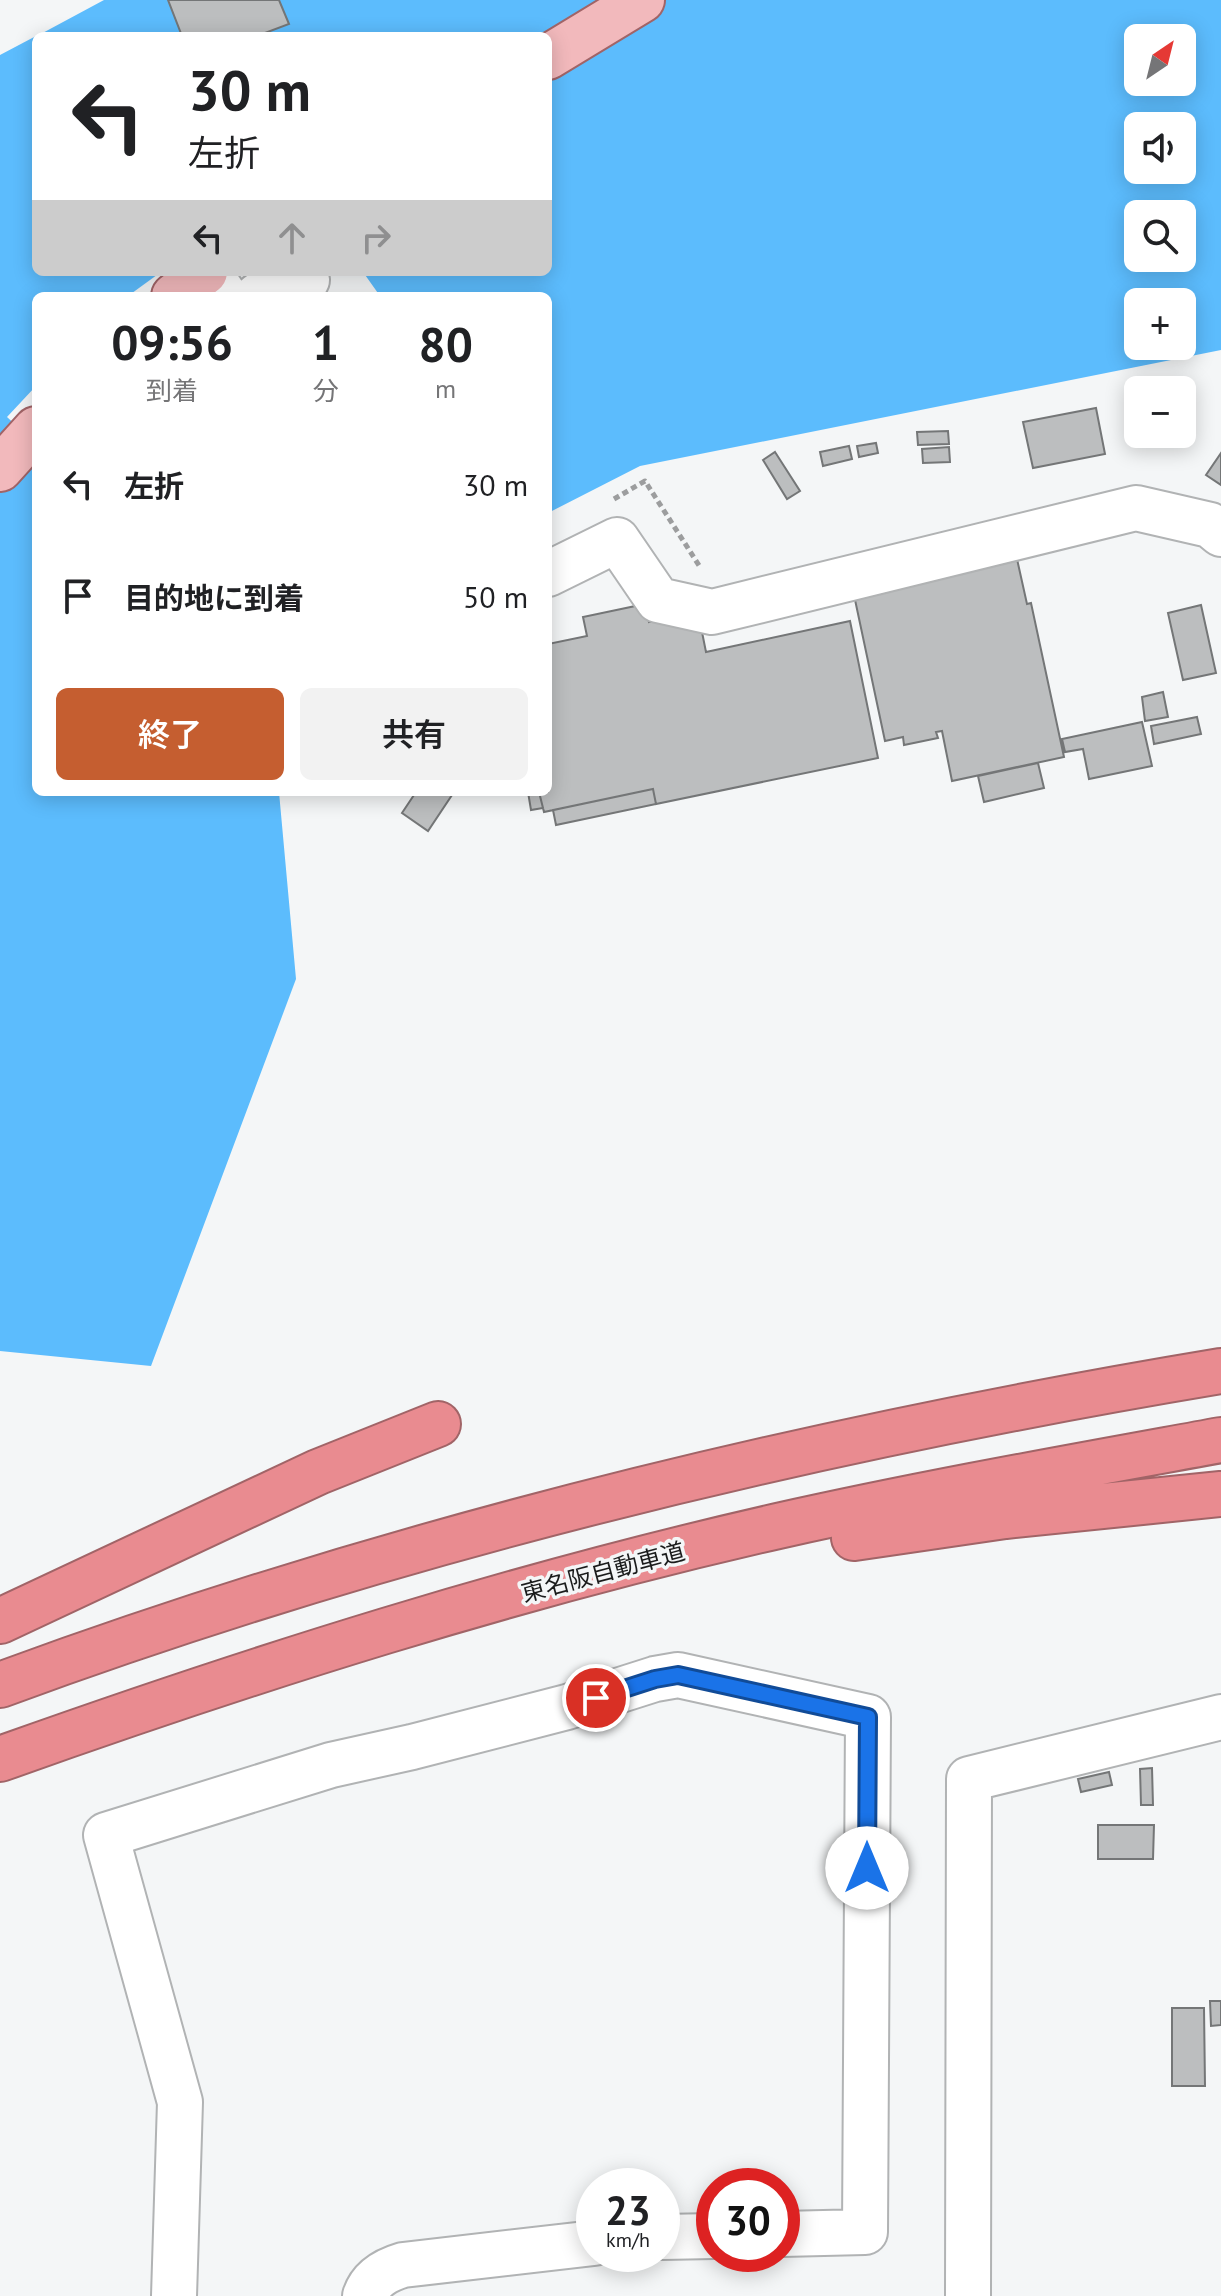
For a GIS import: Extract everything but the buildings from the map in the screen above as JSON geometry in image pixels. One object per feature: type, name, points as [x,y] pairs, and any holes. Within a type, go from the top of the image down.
[{"type":"highway","points":[[0,1685],[93,1650],[337,1572],[552,1511],[754,1461],[1004,1407],[1221,1371]]},
{"type":"highway","points":[[0,1621],[318,1472],[438,1424]]},
{"type":"highway","name":"東名阪自動車道","points":[[0,1759],[349,1641],[554,1584],[777,1526],[1007,1478],[1221,1440]]},
{"type":"highway","points":[[554,1584],[1005,1516],[1221,1494]]},
{"type":"main road","points":[[552,55],[642,0]]},
{"type":"main road","points":[[180,292],[202,276]]},
{"type":"main road","points":[[0,469],[32,433]]},
{"type":"street","points":[[263,292],[277,282],[309,283]]},
{"type":"street","points":[[552,572],[617,540],[658,600],[712,612],[1136,508],[1210,525],[1221,534]]},
{"type":"street","points":[[174,2296],[180,2102],[106,1835],[331,1765],[454,1737],[678,1675],[868,1717],[865,2232],[800,2234]]},
{"type":"street","points":[[968,2296],[969,1779],[1221,1717]]},
{"type":"street","points":[[365,2296],[368,2288],[387,2269],[403,2265],[576,2245]]},
{"type":"shaded area","points":[[104,0],[1221,0],[1221,350],[1196,355],[1196,288],[1124,288],[1124,360],[1171,360],[640,466],[552,511],[552,292],[377,292],[366,276],[552,276],[552,32],[44,32]]},
{"type":"shaded area","points":[[32,38],[32,276],[156,276],[134,292],[32,292],[32,390],[7,417],[32,440],[32,796],[279,796],[296,979],[151,1366],[0,1351],[0,55]]},
{"type":"route","points":[[596,1698],[678,1675],[868,1717],[867,1868]]}]
